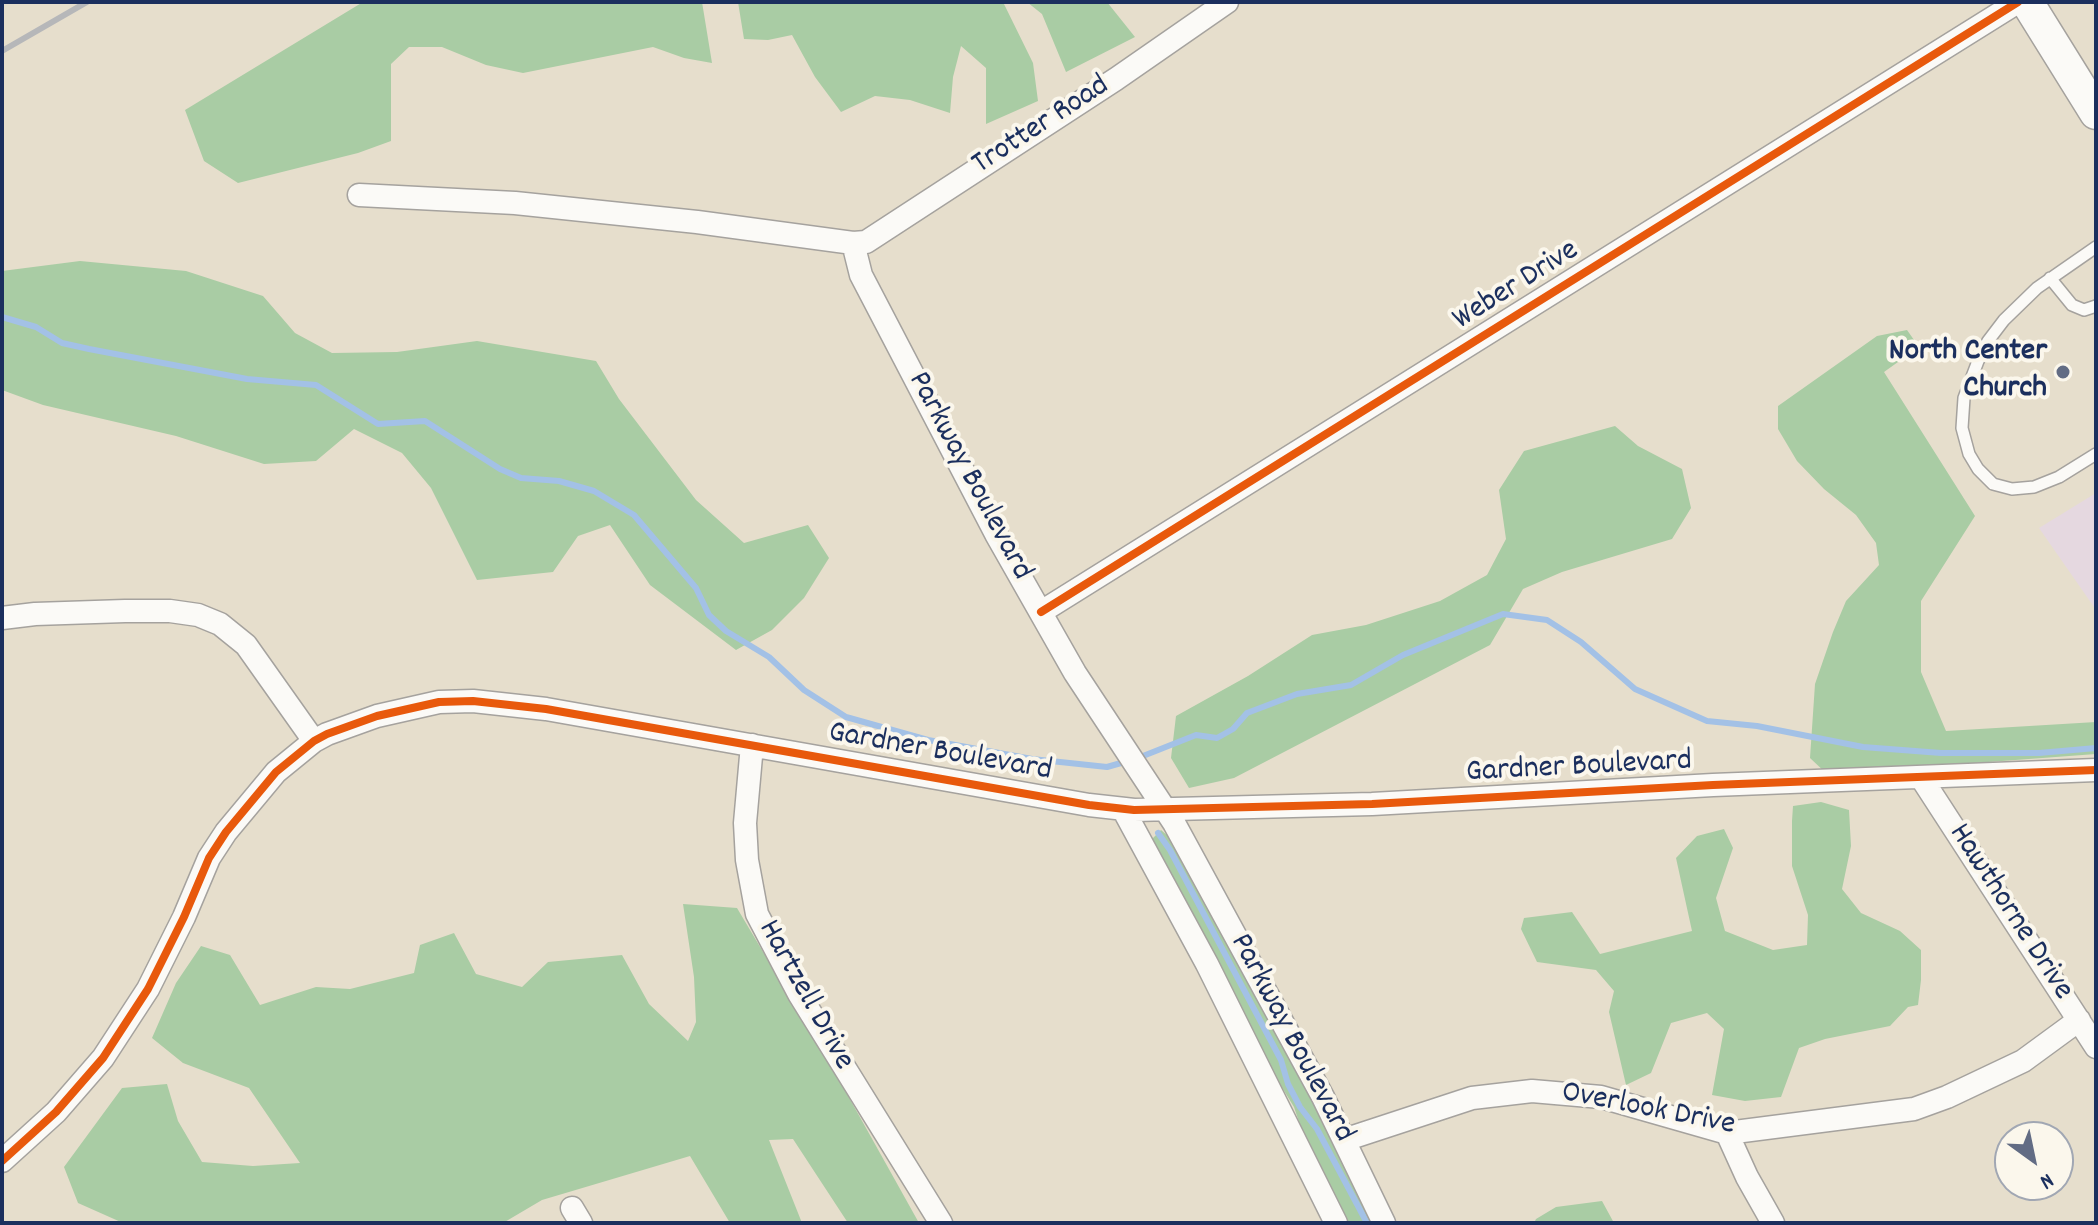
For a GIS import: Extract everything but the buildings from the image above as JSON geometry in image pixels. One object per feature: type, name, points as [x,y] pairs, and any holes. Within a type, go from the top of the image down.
[{"type":"main road","points":[[2027,2],[2096,113]]},
{"type":"street","name":"Trotter Road","points":[[853,243],[873,239],[1227,2]]},
{"type":"street","name":"Weber Drive","points":[[1041,612],[2018,2]]},
{"type":"street","points":[[359,195],[515,203],[697,222],[853,243]]},
{"type":"street","name":"Parkway Boulevard","points":[[853,243],[861,275],[996,534],[1075,673],[1165,810],[1344,1140],[1384,1223]]},
{"type":"street","points":[[2,618],[125,611],[170,611],[198,615],[220,624],[246,645],[314,741]]},
{"type":"street","name":"Gardner Boulevard","points":[[2,1161],[56,1112],[103,1058],[148,989],[184,917],[204,868],[226,832],[276,772],[314,741],[377,716],[439,702],[473,701],[546,709],[1123,809],[1372,804],[1713,785],[2096,770]]},
{"type":"street","name":"Hartzell Drive","points":[[752,745],[745,823],[747,860],[757,914],[799,994],[941,1223]]},
{"type":"street","name":"Hawthorne Drive","points":[[1922,779],[2096,1047]]},
{"type":"street","name":"Parkway Boulevard","points":[[1123,809],[1207,964],[1336,1223]]},
{"type":"street","name":"Overlook Drive","points":[[1344,1140],[1472,1098],[1532,1091],[1601,1097],[1727,1133],[1914,1109],[2023,1061],[2079,1020]]},
{"type":"street","points":[[1727,1133],[1773,1223]]},
{"type":"lane","points":[[2096,247],[2050,278],[2004,320],[1988,341],[1964,398],[1962,428],[1969,454],[1978,469],[1993,484],[2012,489],[2034,487],[2059,477],[2096,454]]},
{"type":"lane","points":[[2050,278],[2072,305],[2084,310],[2096,306]]},
{"type":"shaded area","points":[[2096,493],[2096,606],[2094,607],[2039,528]]},
{"type":"green space","points":[[363,2],[702,2],[712,63],[684,58],[653,47],[523,73],[486,65],[442,47],[409,47],[391,64],[391,141],[358,153],[238,183],[204,161],[185,110]]},
{"type":"green space","points":[[738,2],[1003,2],[1033,63],[1038,101],[986,124],[986,68],[961,46],[953,77],[950,113],[910,100],[875,96],[841,112],[815,77],[792,35],[768,40],[744,39]]},
{"type":"green space","points":[[1027,2],[1107,2],[1135,37],[1066,72],[1042,14]]},
{"type":"green space","points":[[80,261],[186,271],[263,296],[295,333],[332,353],[397,352],[477,341],[596,361],[619,399],[696,500],[744,543],[808,525],[829,558],[804,598],[772,630],[736,650],[650,585],[610,525],[578,536],[553,572],[477,580],[431,488],[402,453],[354,429],[316,461],[264,464],[176,436],[43,405],[2,390],[2,271]]},
{"type":"green space","points":[[1907,330],[1919,347],[1884,372],[1975,516],[1921,601],[1921,672],[1946,731],[2096,722],[2096,754],[1827,774],[1810,758],[1815,684],[1833,632],[1846,601],[1879,565],[1876,543],[1856,515],[1824,489],[1797,461],[1778,429],[1778,406],[1877,336]]},
{"type":"green space","points":[[1615,426],[1638,446],[1682,469],[1691,508],[1672,539],[1562,572],[1523,589],[1490,645],[1234,778],[1189,788],[1171,758],[1176,716],[1248,676],[1312,635],[1366,625],[1440,601],[1487,575],[1506,539],[1499,490],[1524,451]]},
{"type":"green space","points":[[1821,802],[1849,810],[1851,846],[1842,889],[1861,913],[1900,931],[1921,950],[1918,1005],[1908,1007],[1890,1026],[1825,1039],[1799,1048],[1781,1097],[1745,1101],[1712,1095],[1724,1029],[1707,1013],[1671,1023],[1651,1073],[1626,1085],[1609,1012],[1614,991],[1596,970],[1537,962],[1521,929],[1524,918],[1572,912],[1600,954],[1692,931],[1676,858],[1697,836],[1724,829],[1733,848],[1716,898],[1725,931],[1773,950],[1807,945],[1808,915],[1792,866],[1793,806]]},
{"type":"green space","points":[[1161,830],[1175,842],[1314,1090],[1373,1223],[1344,1223],[1308,1149],[1294,1107],[1265,1060],[1150,841]]},
{"type":"green space","points":[[683,904],[737,908],[919,1223],[848,1223],[793,1139],[769,1140],[802,1223],[730,1223],[690,1156],[542,1200],[503,1223],[123,1223],[78,1203],[64,1167],[122,1088],[167,1084],[178,1121],[202,1162],[253,1166],[300,1163],[249,1088],[183,1063],[152,1038],[176,983],[201,946],[230,955],[260,1005],[316,987],[350,989],[414,973],[420,945],[454,933],[476,974],[522,987],[548,962],[622,955],[649,1004],[688,1041],[696,1022],[694,977]]},
{"type":"green space","points":[[1602,1201],[1614,1223],[1534,1223],[1556,1207]]},
{"type":"waterway","points":[[2,317],[36,327],[62,343],[89,349],[247,379],[316,385],[378,424],[425,421],[500,469],[521,478],[559,481],[594,491],[634,515],[696,588],[709,615],[726,631],[769,657],[804,690],[846,717],[928,740],[1032,759],[1107,767],[1121,763]]},
{"type":"waterway","points":[[1143,756],[1196,735],[1217,738],[1233,729],[1247,713],[1297,694],[1351,685],[1403,655],[1503,614],[1547,620],[1581,642],[1635,689],[1707,721],[1757,726],[1863,747],[1941,753],[2039,753],[2096,748]]},
{"type":"waterway","points":[[1158,833],[1170,850],[1281,1060],[1288,1084],[1300,1107],[1317,1129],[1367,1223]]},
{"type":"railway","points":[[2,51],[87,2]]},
{"type":"cycle path","points":[[1041,612],[2018,2]]},
{"type":"cycle path","points":[[2,1161],[56,1112],[103,1058],[148,989],[209,858],[226,832],[276,772],[327,734],[377,716],[439,702],[473,701],[546,709],[1089,805],[1134,810],[1372,804],[1713,785],[2096,770]]},
{"type":"place","name":"North Center Church","points":[[2063,372]]}]
